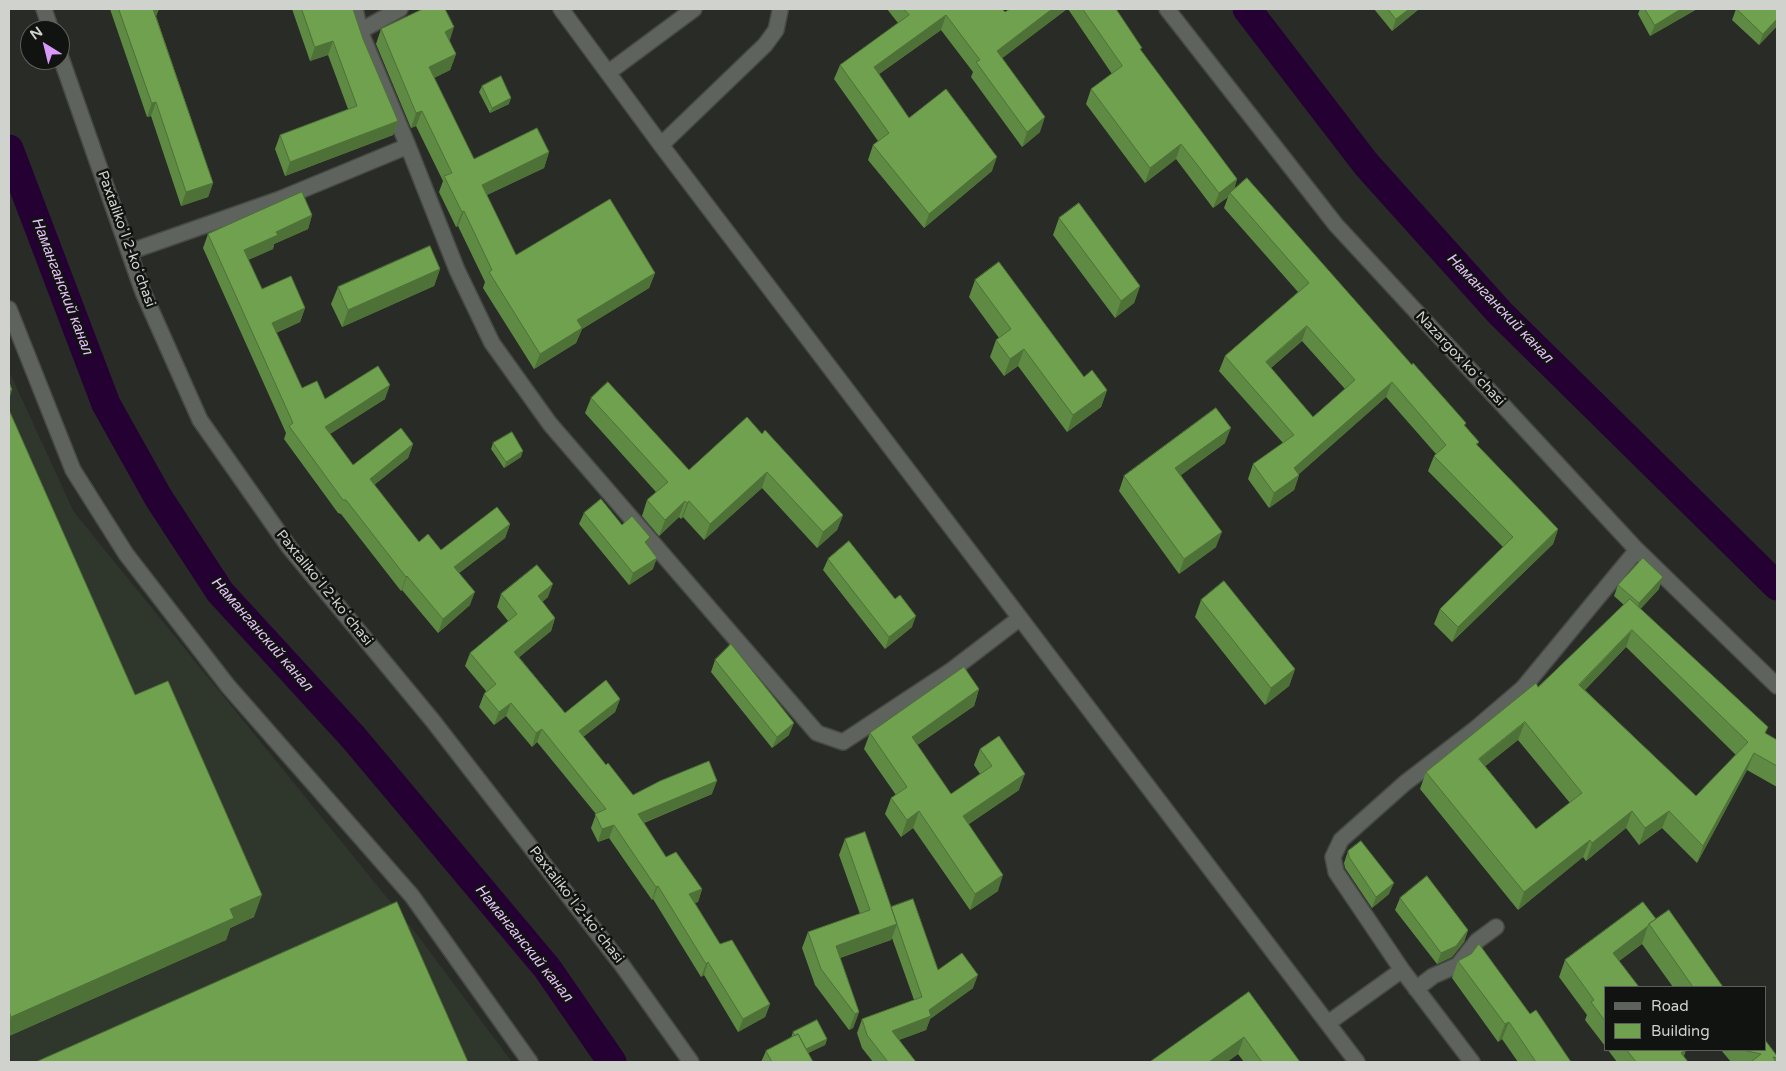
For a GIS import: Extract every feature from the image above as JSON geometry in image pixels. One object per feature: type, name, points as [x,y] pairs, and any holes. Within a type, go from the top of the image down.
[{"type":"street","points":[[355,9],[360,31],[408,146],[456,270],[492,343],[550,424],[817,733],[843,742],[952,670],[1020,618]]},
{"type":"street","points":[[360,31],[400,9]]},
{"type":"street","points":[[561,9],[661,145],[1357,1062]]},
{"type":"street","points":[[609,72],[694,9]]},
{"type":"street","name":"Nazargox koʻchasi","points":[[1167,9],[1336,225],[1638,550],[1777,686]]},
{"type":"street","points":[[661,145],[765,45],[776,30],[779,10]]},
{"type":"street","name":"Paxtalikoʻl 2-koʻchasi","points":[[65,70],[143,292],[200,420],[289,547],[433,720],[622,965],[691,1062]]},
{"type":"street","points":[[129,252],[280,199],[408,146]]},
{"type":"street","points":[[9,309],[73,470],[126,554],[228,686],[412,896],[530,1062]]},
{"type":"street","points":[[1472,1062],[1402,970],[1336,872],[1333,856],[1342,840],[1405,782],[1474,730],[1523,688],[1638,550]]},
{"type":"street","points":[[1416,989],[1433,976],[1458,965],[1477,941],[1496,927]]},
{"type":"street","points":[[1328,1023],[1402,970]]},
{"type":"shaded area","points":[[9,371],[74,512],[419,937],[512,1062],[9,1062]]},
{"type":"building","points":[[119,9],[153,9],[213,183],[186,192],[156,102],[152,103]]},
{"type":"building","points":[[302,9],[353,9],[363,39],[398,121],[290,162],[280,135],[357,106],[333,41],[315,47]]},
{"type":"building","points":[[423,9],[445,9],[454,27],[445,32],[456,54],[429,67],[474,159],[537,128],[549,152],[482,185],[516,255],[610,199],[655,273],[577,320],[582,328],[540,354],[489,272],[492,270],[464,211],[462,212],[444,176],[452,173],[422,111],[416,113],[381,29]]},
{"type":"building","points":[[904,9],[1002,9],[1005,12],[1010,9],[1052,9],[997,51],[1045,117],[1027,132],[976,62],[980,60],[946,15],[874,67],[909,118],[946,89],[997,157],[929,214],[873,145],[889,133],[840,65],[909,15]]},
{"type":"building","points":[[1083,9],[1116,9],[1142,48],[1140,49],[1237,179],[1219,193],[1181,144],[1150,168],[1091,89],[1122,66]]},
{"type":"building","points":[[1388,9],[1409,9],[1396,19]]},
{"type":"building","points":[[1645,9],[1681,9],[1655,25]]},
{"type":"building","points":[[1737,9],[1777,9],[1777,19],[1763,34]]},
{"type":"building","points":[[501,76],[511,98],[492,108],[482,86]]},
{"type":"building","points":[[1247,178],[1412,365],[1413,363],[1466,423],[1464,425],[1479,442],[1476,444],[1558,529],[1458,627],[1440,609],[1513,537],[1434,456],[1446,445],[1392,382],[1294,468],[1299,475],[1274,493],[1253,464],[1294,435],[1225,356],[1309,283],[1230,193]],"holes":[[[1307,326],[1355,380],[1313,417],[1266,362]]]},
{"type":"building","points":[[302,192],[312,215],[276,232],[278,235],[244,250],[262,289],[291,276],[305,308],[272,323],[302,388],[317,381],[325,399],[378,366],[390,385],[325,427],[353,465],[401,428],[413,444],[370,479],[419,542],[428,534],[441,550],[497,507],[510,524],[454,567],[475,592],[443,619],[406,577],[346,500],[343,500],[289,426],[293,423],[208,234]]},
{"type":"building","points":[[1079,203],[1140,286],[1121,301],[1059,218]]},
{"type":"building","points":[[430,246],[440,269],[348,310],[338,287]]},
{"type":"building","points":[[999,262],[1084,377],[1092,370],[1107,390],[1073,415],[1024,349],[1010,359],[996,340],[1011,329],[975,280]]},
{"type":"building","points":[[608,382],[689,470],[747,417],[762,434],[765,430],[843,515],[823,532],[767,472],[710,524],[689,501],[687,503],[685,501],[665,520],[647,500],[668,482],[591,398]]},
{"type":"building","points":[[1216,408],[1231,428],[1175,468],[1222,532],[1184,559],[1124,476]]},
{"type":"building","points":[[9,410],[135,695],[168,681],[262,895],[230,909],[234,918],[11,1017],[9,1012]]},
{"type":"building","points":[[512,432],[523,451],[506,462],[493,443]]},
{"type":"building","points":[[601,499],[622,525],[632,516],[650,537],[645,542],[657,558],[633,573],[584,513]]},
{"type":"building","points":[[849,541],[895,599],[900,595],[916,616],[889,637],[828,559]]},
{"type":"building","points":[[1643,558],[1663,577],[1639,603],[1618,585]]},
{"type":"building","points":[[537,565],[553,584],[538,596],[555,618],[514,652],[565,713],[606,680],[620,699],[579,731],[606,765],[608,763],[633,795],[660,781],[709,761],[717,781],[638,814],[666,857],[676,852],[702,889],[689,894],[720,944],[732,940],[770,1004],[743,1019],[708,962],[706,964],[658,886],[656,887],[614,825],[602,829],[595,814],[606,809],[542,729],[536,733],[511,703],[499,712],[484,694],[496,684],[470,653],[517,614],[501,594]]},
{"type":"building","points":[[1224,581],[1295,669],[1271,688],[1201,600]]},
{"type":"building","points":[[1630,599],[1768,727],[1765,733],[1777,740],[1777,766],[1754,753],[1703,846],[1669,811],[1645,828],[1632,811],[1592,843],[1590,840],[1524,892],[1426,772],[1536,683],[1538,687]],"holes":[[[1632,630],[1748,742],[1696,796],[1579,685]],[[1525,722],[1582,793],[1536,829],[1479,759]]]},
{"type":"building","points":[[731,644],[794,723],[777,737],[715,660]]},
{"type":"building","points":[[964,667],[979,689],[912,737],[951,794],[992,766],[980,749],[999,736],[1025,774],[963,816],[1003,875],[975,894],[919,811],[907,820],[891,798],[907,787],[870,733]]},
{"type":"building","points":[[865,832],[897,924],[836,946],[859,1012],[855,1014],[821,969],[808,932],[870,910],[845,839]]},
{"type":"building","points":[[1361,841],[1394,883],[1376,897],[1349,857],[1348,851]]},
{"type":"building","points":[[1427,876],[1468,930],[1456,946],[1441,953],[1400,898]]},
{"type":"building","points":[[913,899],[938,970],[962,953],[978,975],[929,1010],[931,1016],[892,1031],[916,1062],[888,1062],[867,1035],[862,1019],[922,997],[891,907]]},
{"type":"building","points":[[397,902],[468,1062],[36,1062]]},
{"type":"building","points":[[1643,902],[1656,919],[1613,953],[1638,986],[1604,986],[1604,1020],[1591,1002],[1594,1000],[1565,960]]},
{"type":"building","points":[[1669,910],[1722,986],[1692,986],[1649,924]]},
{"type":"building","points":[[1479,944],[1530,1014],[1536,1010],[1571,1062],[1536,1062],[1509,1022],[1505,1024],[1458,961],[1471,954]]},
{"type":"building","points":[[1249,992],[1300,1062],[1262,1062],[1244,1037],[1209,1062],[1150,1062]]},
{"type":"building","points":[[817,1020],[827,1039],[806,1049],[798,1034],[795,1036],[793,1032]]},
{"type":"building","points":[[798,1034],[813,1062],[772,1062],[766,1051]]},
{"type":"building","points":[[1766,1041],[1777,1056],[1777,1058],[1773,1057],[1776,1062],[1751,1062],[1761,1054],[1748,1051],[1766,1051]]},
{"type":"building","points":[[1628,1051],[1684,1051],[1681,1053],[1688,1062],[1633,1062],[1635,1061]]},
{"type":"waterway","name":"Наманганский канал","points":[[1247,9],[1366,164],[1500,313],[1777,586]]},
{"type":"waterway","name":"Наманганский канал","points":[[9,149],[106,404],[158,497],[220,592],[353,737],[547,968],[612,1062]]}]
